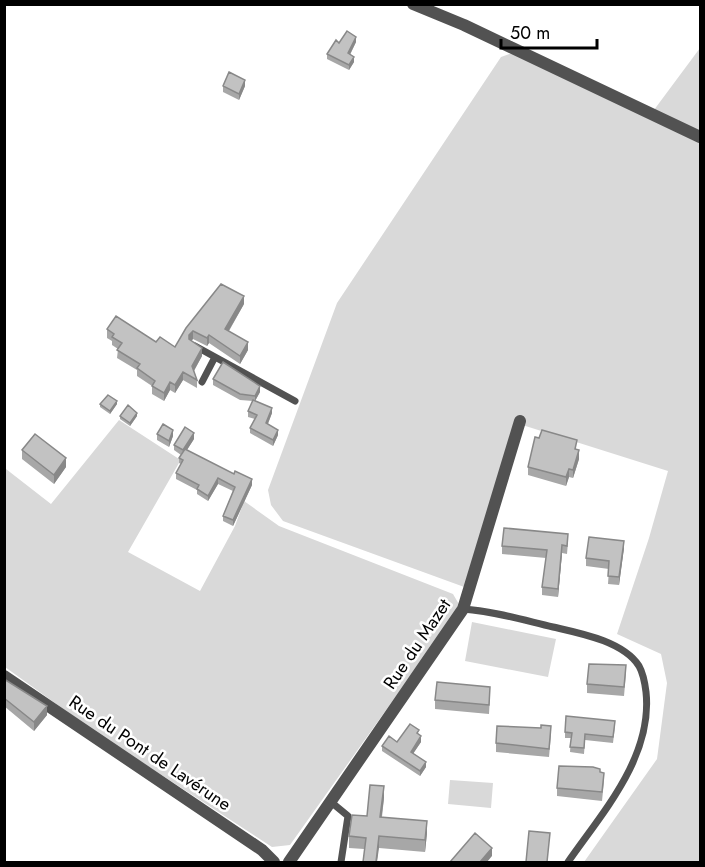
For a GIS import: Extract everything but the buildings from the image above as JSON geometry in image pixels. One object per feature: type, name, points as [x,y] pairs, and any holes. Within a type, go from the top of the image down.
[{"type":"street","points":[[413,4],[464,25],[700,137]]},
{"type":"street","name":"Rue du Mazet","points":[[289,862],[463,609],[520,421]]},
{"type":"street","name":"Rue du Pont de Lavérune","points":[[4,676],[262,850],[274,862]]},
{"type":"lane","points":[[194,345],[295,401]]},
{"type":"lane","points":[[202,382],[215,357]]},
{"type":"lane","points":[[463,609],[480,610],[575,632],[620,649],[639,665],[647,703],[645,726],[636,756],[620,787],[568,862]]},
{"type":"lane","points":[[331,802],[348,816],[341,862]]},
{"type":"shaded area","points":[[700,48],[700,137],[651,114]]},
{"type":"shaded area","points":[[512,53],[700,140],[700,862],[584,862],[657,759],[667,683],[661,654],[617,634],[649,538],[668,471],[516,423],[467,588],[283,521],[271,505],[268,490],[337,303],[501,57]]},
{"type":"shaded area","points":[[119,420],[179,459],[179,463],[128,552],[200,591],[235,526],[244,501],[279,526],[453,594],[460,606],[290,845],[272,847],[91,729],[5,667],[5,471],[6,469],[51,504]]},
{"type":"shaded area","points":[[472,622],[556,639],[548,677],[465,661]]},
{"type":"shaded area","points":[[450,780],[493,783],[491,808],[448,804]]}]
